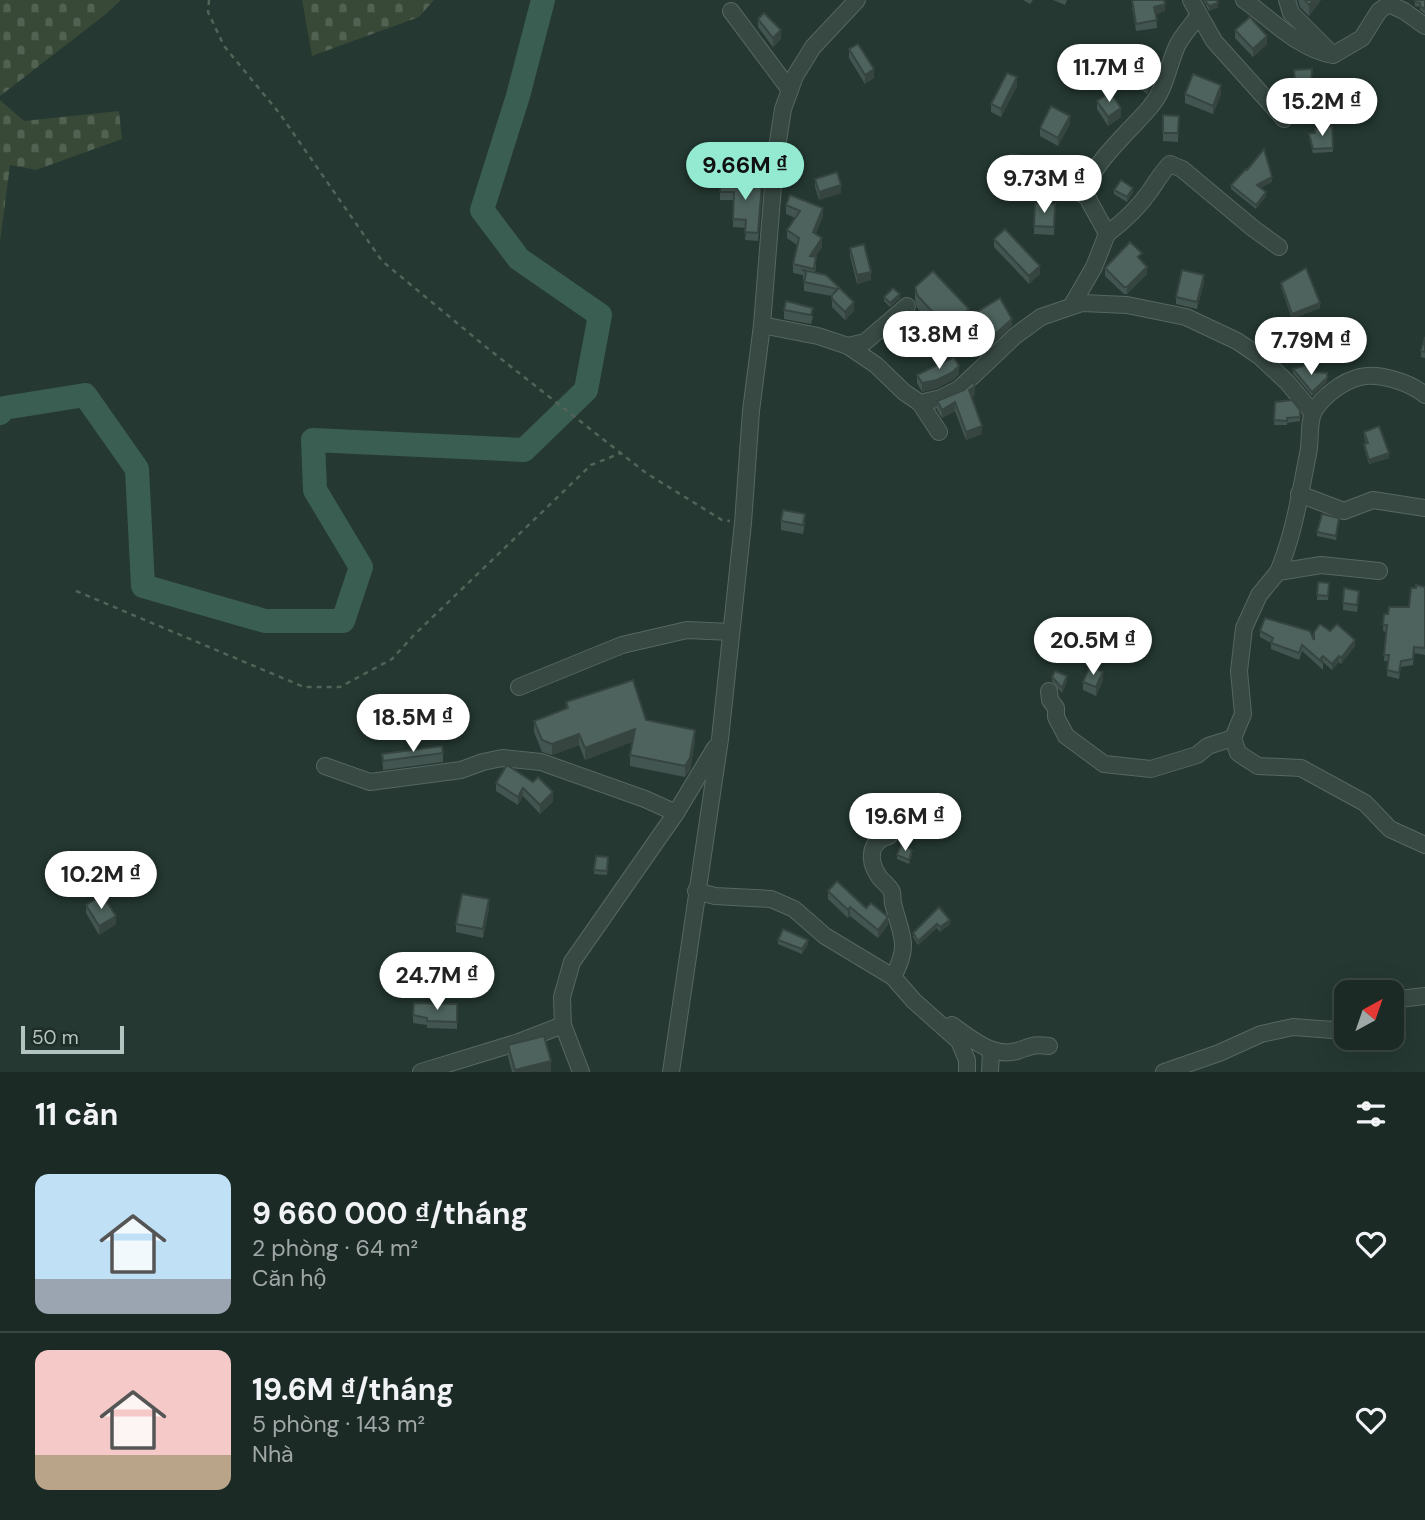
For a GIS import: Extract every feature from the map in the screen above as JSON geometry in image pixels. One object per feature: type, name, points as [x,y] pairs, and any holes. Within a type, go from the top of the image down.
[{"type":"street","points":[[671,1072],[720,739],[743,523],[751,411],[762,325],[775,161],[783,109],[795,76],[813,47],[857,0]]},
{"type":"street","points":[[1191,0],[1214,41],[1284,119]]},
{"type":"street","points":[[1244,0],[1300,42],[1322,53],[1334,55],[1362,38],[1379,11],[1389,4],[1425,26]]},
{"type":"street","points":[[1287,0],[1291,13],[1334,55]]},
{"type":"street","points":[[731,11],[790,90]]},
{"type":"street","points":[[1087,197],[1086,188],[1112,148],[1153,104],[1177,46],[1199,15]]},
{"type":"street","points":[[1072,305],[1094,267],[1107,234],[1123,223],[1151,190],[1158,175],[1170,164],[1182,169],[1279,247]]},
{"type":"street","points":[[1033,172],[1064,182],[1087,197],[1102,220],[1107,234]]},
{"type":"street","points":[[920,403],[941,398],[959,389],[1041,317],[1082,303],[1127,305],[1186,317],[1237,341],[1259,356],[1287,382],[1313,413]]},
{"type":"street","points":[[848,346],[866,342],[907,306]]},
{"type":"street","points":[[762,325],[818,336],[848,346],[920,403],[939,432]]},
{"type":"street","points":[[1425,395],[1414,386],[1390,379],[1361,376],[1330,392],[1313,413],[1309,451],[1295,523],[1278,572],[1259,594],[1244,628],[1239,671],[1243,714],[1233,738],[1238,753],[1258,766],[1301,768],[1365,803],[1390,828],[1425,845]]},
{"type":"street","points":[[1299,494],[1344,511],[1373,500],[1425,508]]},
{"type":"street","points":[[1278,572],[1321,565],[1379,571]]},
{"type":"street","points":[[519,687],[622,645],[687,630],[731,632]]},
{"type":"street","points":[[1049,691],[1050,700],[1056,708],[1056,717],[1066,736],[1104,764],[1151,769],[1197,755],[1208,746],[1233,738]]},
{"type":"street","points":[[581,1072],[563,1025],[562,997],[572,962],[676,813],[720,739]]},
{"type":"street","points":[[325,766],[370,782],[461,770],[502,758],[541,762],[645,799],[676,813]]},
{"type":"street","points":[[889,836],[881,838],[872,849],[872,860],[878,876],[892,891],[904,939],[902,958],[893,977]]},
{"type":"street","points":[[696,891],[715,896],[771,899],[794,909],[825,936],[893,977],[914,1001],[959,1041],[967,1060],[967,1072]]},
{"type":"street","points":[[1404,998],[1425,996]]},
{"type":"street","points":[[914,1001],[933,1010],[991,1050],[1015,1052],[1030,1044],[1049,1046]]},
{"type":"street","points":[[421,1072],[498,1049],[563,1025]]},
{"type":"street","points":[[1164,1072],[1219,1053],[1261,1034],[1293,1027],[1334,1029]]},
{"type":"street","points":[[990,1072],[991,1050]]},
{"type":"path","points":[[209,0],[208,12],[224,46],[280,114],[383,261],[646,473],[722,520],[743,523]]},
{"type":"path","points":[[76,591],[304,687],[340,687],[392,659],[591,465],[621,453]]},
{"type":"green space","points":[[0,0],[121,0],[0,96]]},
{"type":"green space","points":[[302,0],[434,0],[419,17],[312,56]]},
{"type":"green space","points":[[0,100],[24,121],[119,111],[122,139],[36,170],[10,165],[0,242]]},
{"type":"building","points":[[1132,0],[1164,0],[1165,4],[1154,7],[1157,20],[1136,24]]},
{"type":"building","points":[[1205,0],[1217,0],[1218,3],[1209,6]]},
{"type":"building","points":[[1425,0],[1425,9],[1415,2]]},
{"type":"building","points":[[764,13],[781,30],[773,38],[758,19]]},
{"type":"building","points":[[1250,17],[1267,36],[1253,49],[1235,30]]},
{"type":"building","points":[[858,44],[874,69],[865,75],[849,49]]},
{"type":"building","points":[[1143,66],[1153,74],[1147,85],[1135,77]]},
{"type":"building","points":[[1312,69],[1311,85],[1295,82],[1294,70]]},
{"type":"building","points":[[1007,73],[1017,77],[1001,109],[991,104]]},
{"type":"building","points":[[1193,74],[1221,85],[1213,106],[1185,94]]},
{"type":"building","points":[[1110,92],[1121,108],[1108,117],[1097,101]]},
{"type":"building","points":[[1051,106],[1070,116],[1058,138],[1040,128]]},
{"type":"building","points":[[1163,115],[1179,116],[1178,133],[1163,133]]},
{"type":"building","points":[[1332,126],[1333,148],[1313,149],[1309,134],[1315,133],[1315,129]]},
{"type":"building","points":[[1264,149],[1272,177],[1257,185],[1266,192],[1256,205],[1231,185]]},
{"type":"building","points":[[1011,154],[1026,156],[1023,166],[1027,172],[1009,171]]},
{"type":"building","points":[[837,172],[841,185],[819,192],[815,179]]},
{"type":"building","points":[[1121,180],[1133,188],[1127,197],[1114,190]]},
{"type":"building","points":[[720,181],[762,183],[758,233],[745,232],[746,220],[733,219],[734,192],[720,192]]},
{"type":"building","points":[[790,195],[823,208],[813,232],[822,238],[810,256],[816,257],[814,269],[793,264],[799,238],[787,230],[800,211],[786,205]]},
{"type":"building","points":[[1035,203],[1055,204],[1054,227],[1034,226]]},
{"type":"building","points":[[1005,229],[1040,266],[1029,276],[994,239]]},
{"type":"building","points":[[1130,242],[1142,253],[1138,257],[1147,267],[1124,287],[1105,268]]},
{"type":"building","points":[[864,244],[871,272],[857,275],[850,248]]},
{"type":"building","points":[[1306,268],[1320,303],[1292,314],[1281,283]]},
{"type":"building","points":[[803,270],[826,275],[854,302],[845,312],[832,299],[838,289],[804,282],[806,273]]},
{"type":"building","points":[[1182,270],[1204,275],[1197,302],[1176,297]]},
{"type":"building","points":[[933,271],[969,309],[948,329],[917,295],[915,287]]},
{"type":"building","points":[[893,288],[900,294],[890,303],[884,297]]},
{"type":"building","points":[[1000,298],[1012,319],[992,337],[981,342],[969,317]]},
{"type":"building","points":[[786,301],[813,308],[811,315],[784,310]]},
{"type":"building","points":[[954,357],[959,366],[953,372],[937,380],[922,383],[917,375]]},
{"type":"building","points":[[1307,365],[1312,372],[1327,373],[1327,378],[1312,392],[1293,369]]},
{"type":"building","points":[[973,382],[975,386],[969,390],[982,426],[966,432],[955,402],[942,410],[937,401],[964,390]]},
{"type":"building","points":[[1292,400],[1300,410],[1300,417],[1287,418],[1287,421],[1274,420],[1275,402]]},
{"type":"building","points":[[1379,426],[1389,453],[1369,460],[1364,444],[1368,443],[1364,432]]},
{"type":"building","points":[[783,510],[805,514],[803,525],[781,521]]},
{"type":"building","points":[[1322,514],[1339,518],[1336,536],[1317,532]]},
{"type":"building","points":[[1318,582],[1329,583],[1328,596],[1317,595]]},
{"type":"building","points":[[1416,585],[1425,587],[1425,648],[1414,647],[1413,659],[1401,661],[1399,673],[1387,670],[1389,655],[1384,655],[1387,625],[1383,625],[1384,614],[1388,614],[1389,607],[1409,607],[1411,588],[1416,588]]},
{"type":"building","points":[[1344,588],[1359,591],[1357,605],[1343,603]]},
{"type":"building","points":[[1265,618],[1310,631],[1314,640],[1314,632],[1320,624],[1330,631],[1337,624],[1355,640],[1341,658],[1339,656],[1332,664],[1323,656],[1323,663],[1302,645],[1299,653],[1271,643],[1273,638],[1260,631]]},
{"type":"building","points":[[1090,666],[1103,672],[1096,687],[1083,682]]},
{"type":"building","points":[[1055,671],[1067,676],[1062,688],[1052,677]]},
{"type":"building","points":[[633,680],[646,720],[695,730],[690,758],[685,766],[630,755],[635,729],[585,748],[579,734],[552,744],[542,740],[534,721],[568,708],[566,702]]},
{"type":"building","points":[[442,746],[443,753],[383,761],[382,754]]},
{"type":"building","points":[[507,765],[533,782],[538,777],[553,792],[540,805],[523,788],[518,797],[496,783]]},
{"type":"building","points":[[901,845],[912,850],[909,860],[897,855]]},
{"type":"building","points":[[596,856],[608,857],[607,871],[594,870]]},
{"type":"building","points":[[837,881],[866,908],[871,903],[888,917],[878,930],[850,907],[848,910],[828,891]]},
{"type":"building","points":[[462,894],[489,899],[483,929],[456,924]]},
{"type":"building","points":[[102,895],[116,916],[99,926],[86,905]]},
{"type":"building","points":[[939,907],[950,920],[940,927],[937,924],[918,941],[913,933]]},
{"type":"building","points":[[783,929],[808,940],[802,949],[778,940]]},
{"type":"building","points":[[414,1003],[457,1004],[457,1022],[427,1021],[427,1018],[413,1015]]},
{"type":"building","points":[[544,1036],[551,1061],[515,1070],[508,1045]]},
{"type":"waterway","points":[[0,413],[4,408],[85,395],[137,469],[143,586],[265,621],[343,621],[361,567],[315,490],[313,440],[524,450],[586,390],[600,315],[519,259],[482,210],[518,96],[543,0]]}]
